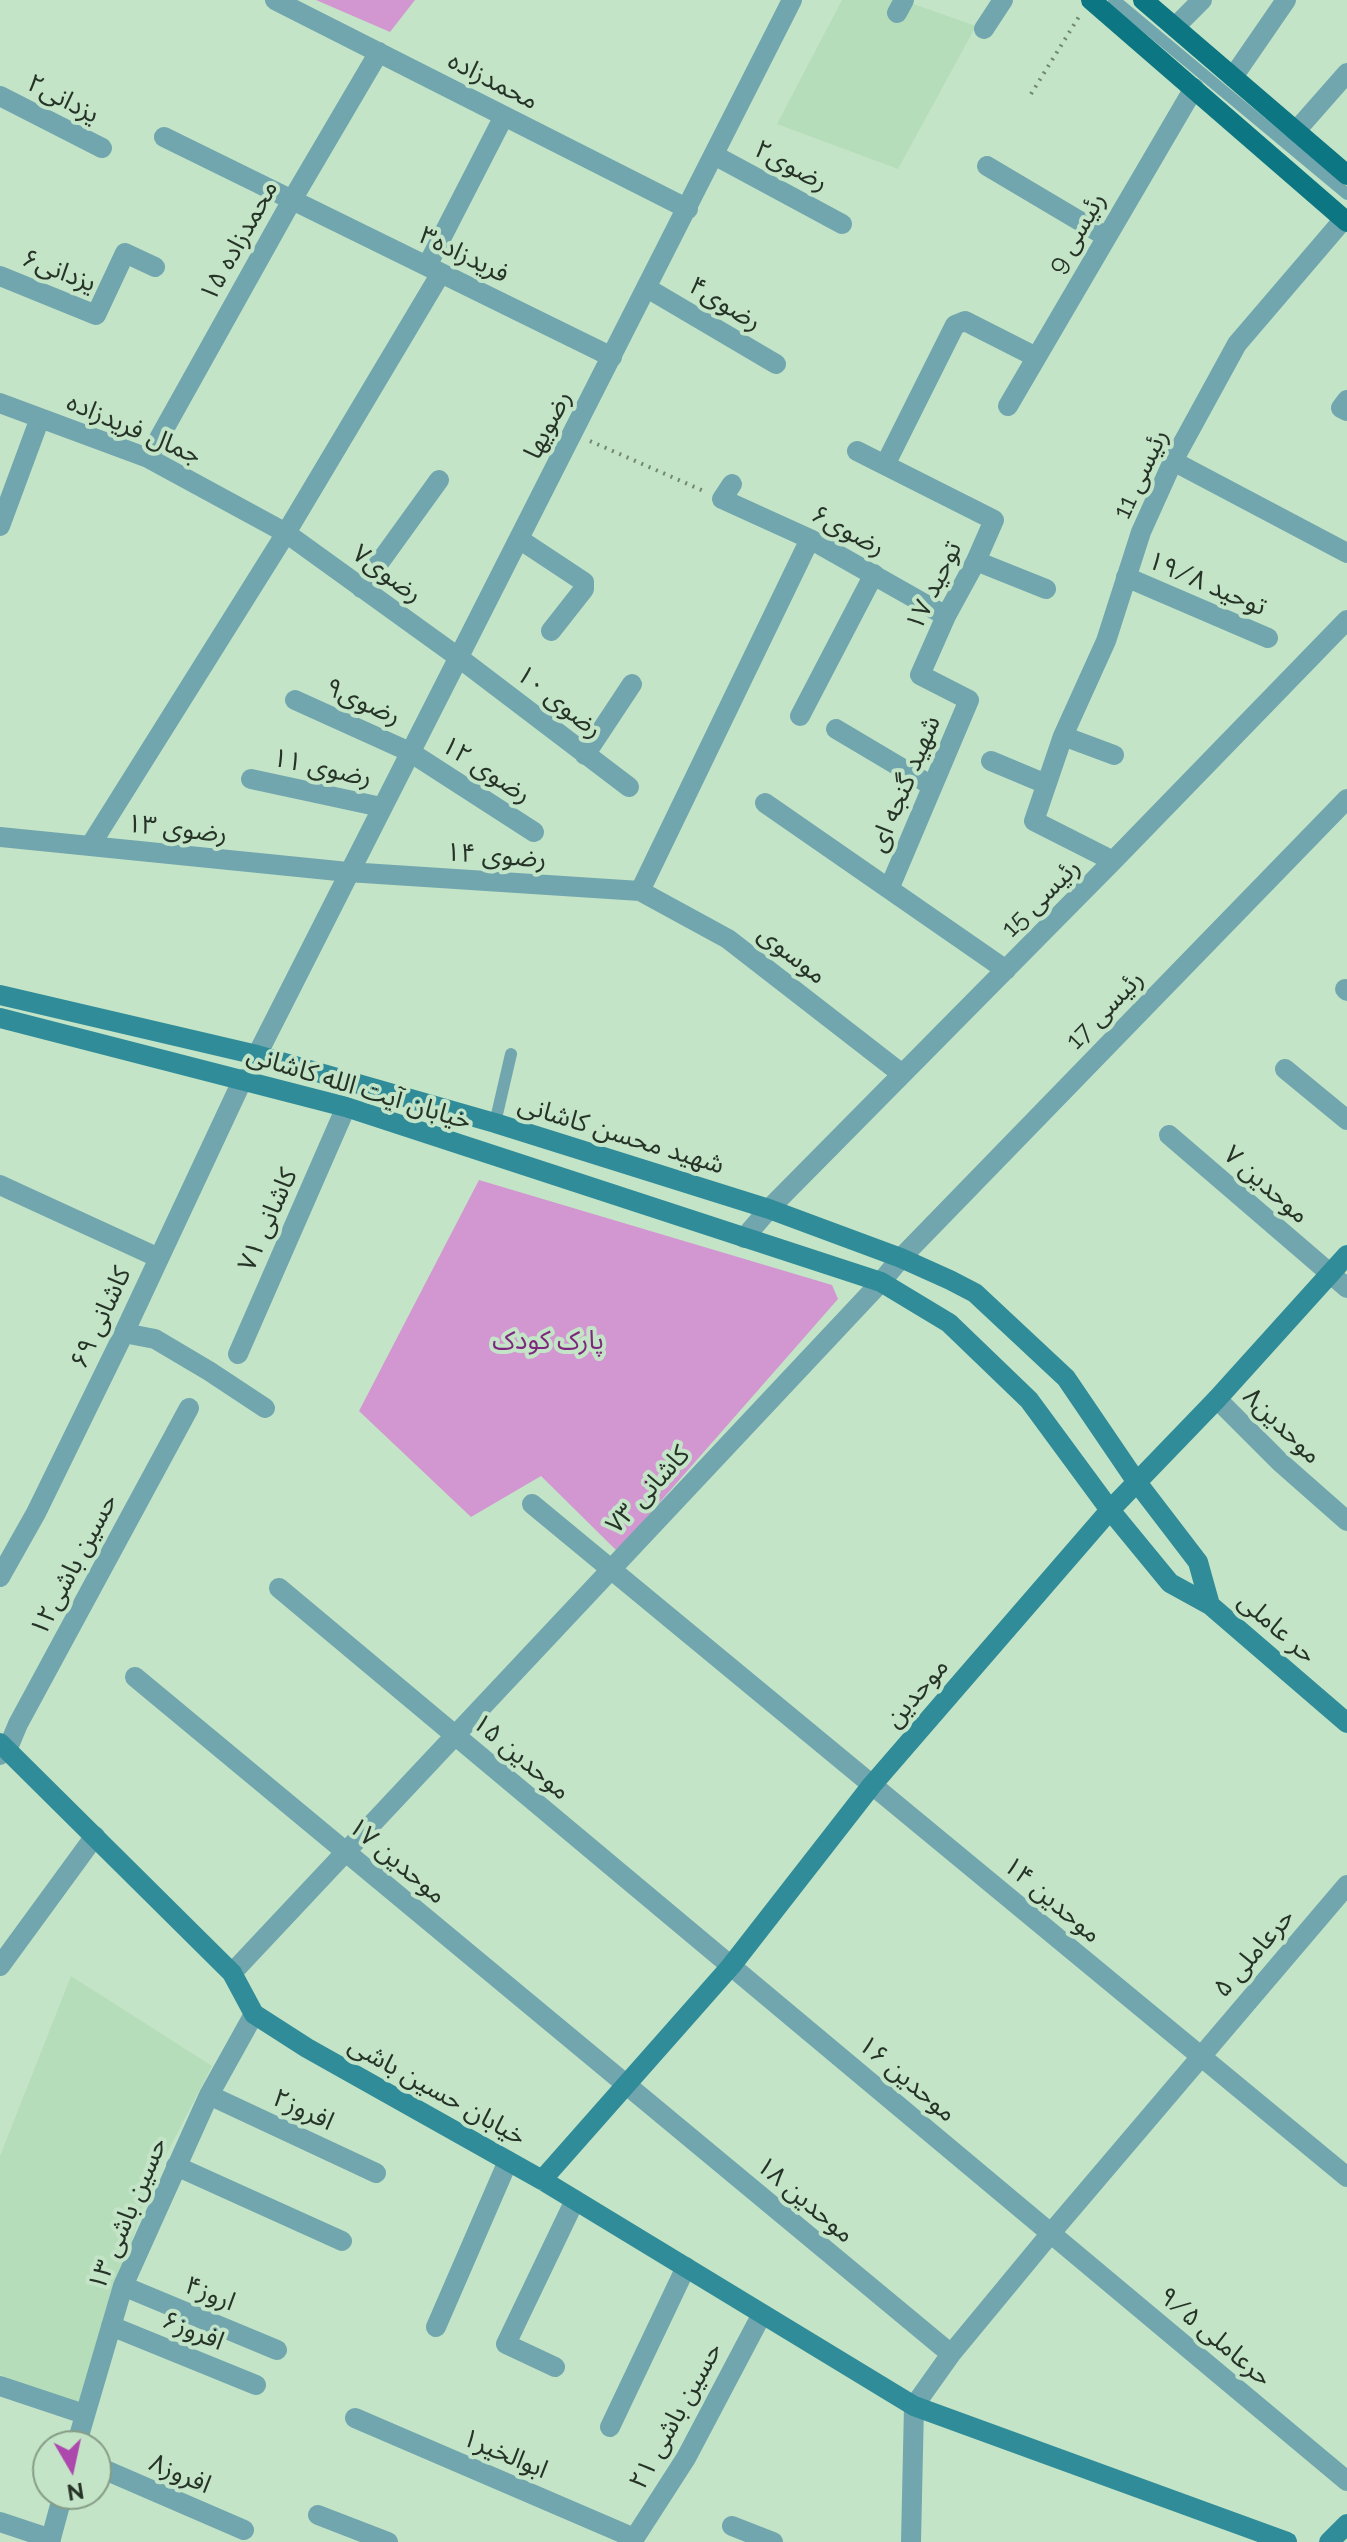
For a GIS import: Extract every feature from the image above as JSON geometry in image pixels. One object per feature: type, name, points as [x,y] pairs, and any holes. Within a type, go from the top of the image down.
[{"type":"main road","points":[[1143,0],[1347,175]]},
{"type":"main road","points":[[1086,6],[1194,88],[1346,221]]},
{"type":"main road","name":"شهید محسن کاشانی","points":[[0,995],[257,1055],[495,1123],[769,1209],[901,1258],[975,1293],[1066,1378],[1136,1481]]},
{"type":"main road","name":"خیابان آیت الله کاشانی","points":[[0,1018],[346,1107],[881,1282]]},
{"type":"main road","points":[[243,1079],[257,1055]]},
{"type":"main road","name":"موحدین","points":[[542,2180],[731,1966],[872,1785],[1110,1510],[1217,1399],[1347,1255]]},
{"type":"main road","points":[[881,1282],[949,1323],[1029,1400],[1110,1510]]},
{"type":"main road","name":"حر عاملی","points":[[1136,1481],[1198,1562],[1210,1605]]},
{"type":"main road","name":"حر عاملی","points":[[1110,1510],[1170,1583],[1210,1605],[1347,1723]]},
{"type":"main road","name":"خیابان حسین باشی","points":[[3,1749],[232,1973],[254,2014],[307,2048],[542,2180],[914,2406],[1287,2542]]},
{"type":"main road","points":[[1329,2542],[1347,2524]]},
{"type":"street","name":"محمدزاده","points":[[275,0],[688,209]]},
{"type":"street","name":"رضویها","points":[[257,1055],[792,0]]},
{"type":"street","points":[[984,29],[1003,0]]},
{"type":"street","points":[[1175,27],[1202,0]]},
{"type":"street","points":[[1233,77],[1286,0]]},
{"type":"street","name":"محمدزاده ۱۵","points":[[148,458],[292,200],[379,52]]},
{"type":"street","points":[[1295,132],[1347,73]]},
{"type":"street","name":"رئیسی 9","points":[[1008,406],[1194,88]]},
{"type":"street","name":"یزدانی۲","points":[[0,96],[102,148]]},
{"type":"street","points":[[90,846],[286,533],[434,269],[504,116]]},
{"type":"street","name":"فریدزاده۳","points":[[164,137],[612,357]]},
{"type":"street","name":"رضوی۲","points":[[714,155],[842,224]]},
{"type":"street","points":[[987,166],[1105,236]]},
{"type":"street","name":"رئیسی 11","points":[[1113,861],[1034,821],[1063,736],[1106,641],[1141,532],[1173,461],[1237,344],[1346,221]]},
{"type":"street","name":"یزدانی۶","points":[[0,276],[96,315],[125,253],[155,267]]},
{"type":"street","name":"رضوی۴","points":[[647,288],[776,364]]},
{"type":"street","points":[[857,451],[885,465],[955,325],[965,321],[1036,357]]},
{"type":"street","points":[[1347,400],[1341,408],[1347,411]]},
{"type":"street","name":"جمال فریدزاده","points":[[0,403],[148,458],[286,533]]},
{"type":"street","points":[[0,526],[40,418]]},
{"type":"street","points":[[1173,461],[1347,553]]},
{"type":"street","name":"توحید ۱۷","points":[[885,465],[994,520],[920,675],[969,700]]},
{"type":"street","points":[[361,588],[439,480]]},
{"type":"street","name":"رضوی۶","points":[[727,491],[946,616]]},
{"type":"street","name":"رضوی۷","points":[[286,533],[458,657]]},
{"type":"street","points":[[519,539],[584,582],[584,589],[551,631]]},
{"type":"street","points":[[640,891],[810,539]]},
{"type":"street","points":[[976,561],[1046,589]]},
{"type":"street","points":[[800,716],[874,574]]},
{"type":"street","name":"توحید ۱۹/۸","points":[[1126,577],[1268,638]]},
{"type":"street","name":"رئیسی 15","points":[[744,1238],[1347,620]]},
{"type":"street","name":"رضوی ۱۰","points":[[458,657],[629,787]]},
{"type":"street","points":[[585,755],[632,684]]},
{"type":"street","name":"رضوی۹","points":[[295,700],[410,752]]},
{"type":"street","name":"شهید گنجه ای","points":[[889,889],[969,700]]},
{"type":"street","points":[[836,729],[932,786]]},
{"type":"street","points":[[1063,736],[1114,755]]},
{"type":"street","name":"رضوی ۱۲","points":[[410,752],[534,832]]},
{"type":"street","points":[[991,761],[1046,784]]},
{"type":"street","name":"رضوی ۱۱","points":[[251,779],[381,807]]},
{"type":"street","name":"رئیسی 17","points":[[881,1282],[1347,799]]},
{"type":"street","name":"شهید گنجه ای","points":[[765,803],[1006,970]]},
{"type":"street","name":"رضوی ۱۳","points":[[0,837],[348,872]]},
{"type":"street","name":"رضوی ۱۴","points":[[348,872],[640,891]]},
{"type":"street","name":"موسوی","points":[[640,891],[728,939],[902,1074]]},
{"type":"street","points":[[1285,1069],[1347,1120]]},
{"type":"street","name":"کاشانی ۶۹","points":[[0,1577],[36,1513],[124,1333],[243,1079]]},
{"type":"street","name":"کاشانی ۷۱","points":[[238,1354],[346,1107]]},
{"type":"street","name":"موحدین ۷","points":[[1169,1135],[1347,1288]]},
{"type":"street","points":[[0,1185],[159,1258]]},
{"type":"street","name":"کاشانی ۷۳","points":[[232,1973],[881,1282]]},
{"type":"street","points":[[124,1333],[155,1339],[265,1408]]},
{"type":"street","name":"موحدین۸","points":[[1217,1399],[1280,1462],[1347,1521]]},
{"type":"street","name":"حسین باشی۱۲","points":[[3,1749],[189,1408]]},
{"type":"street","name":"موحدین ۱۴","points":[[532,1504],[1347,2177]]},
{"type":"street","name":"موحدین ۱۵","points":[[279,1588],[731,1966]]},
{"type":"street","name":"موحدین ۱۷","points":[[135,1677],[627,2085]]},
{"type":"street","points":[[0,1966],[95,1836]]},
{"type":"street","name":"حرعاملی ۵","points":[[914,2406],[951,2354],[1051,2233],[1347,1885]]},
{"type":"street","name":"موحدین ۱۶","points":[[731,1966],[1051,2233]]},
{"type":"street","name":"حسین باشی ۱۳","points":[[80,2430],[123,2286],[209,2095],[254,2014]]},
{"type":"street","name":"موحدین ۱۸","points":[[627,2085],[951,2354]]},
{"type":"street","name":"افروز۲","points":[[209,2095],[376,2173]]},
{"type":"street","points":[[436,2327],[508,2161]]},
{"type":"street","points":[[176,2166],[342,2241]]},
{"type":"street","points":[[555,2367],[506,2344],[575,2200]]},
{"type":"street","name":"حرعاملی ۹/۵","points":[[1051,2233],[1347,2481]]},
{"type":"street","points":[[610,2427],[686,2267]]},
{"type":"street","name":"اروز۴","points":[[123,2286],[277,2350]]},
{"type":"street","name":"حسین باشی ۲۱","points":[[633,2540],[686,2458],[762,2314]]},
{"type":"street","name":"افروز۶","points":[[111,2326],[256,2385]]},
{"type":"street","points":[[0,2386],[84,2414]]},
{"type":"street","points":[[911,2542],[914,2406]]},
{"type":"street","name":"ابوالخیر۱","points":[[355,2418],[633,2540]]},
{"type":"street","name":"افروز۸","points":[[112,2473],[244,2530]]},
{"type":"street","points":[[0,2522],[51,2540],[59,2510]]},
{"type":"street","points":[[318,2515],[388,2542]]},
{"type":"street","points":[[732,2526],[773,2542]]},
{"type":"lane","points":[[1114,0],[1347,194]]},
{"type":"lane","points":[[495,1123],[511,1054]]},
{"type":"path","points":[[1031,94],[1086,6]]},
{"type":"path","points":[[573,434],[727,491]]},
{"type":"shaded area","points":[[842,0],[902,0],[976,26],[898,169],[777,124]]},
{"type":"shaded area","points":[[71,1976],[212,2066],[148,2190],[79,2403],[0,2375],[0,2156]]},
{"type":"green space","points":[[316,0],[415,0],[390,32]]},
{"type":"green space","name":"پارک کودک","points":[[479,1180],[832,1285],[838,1299],[617,1551],[541,1476],[471,1517],[359,1411]]}]
